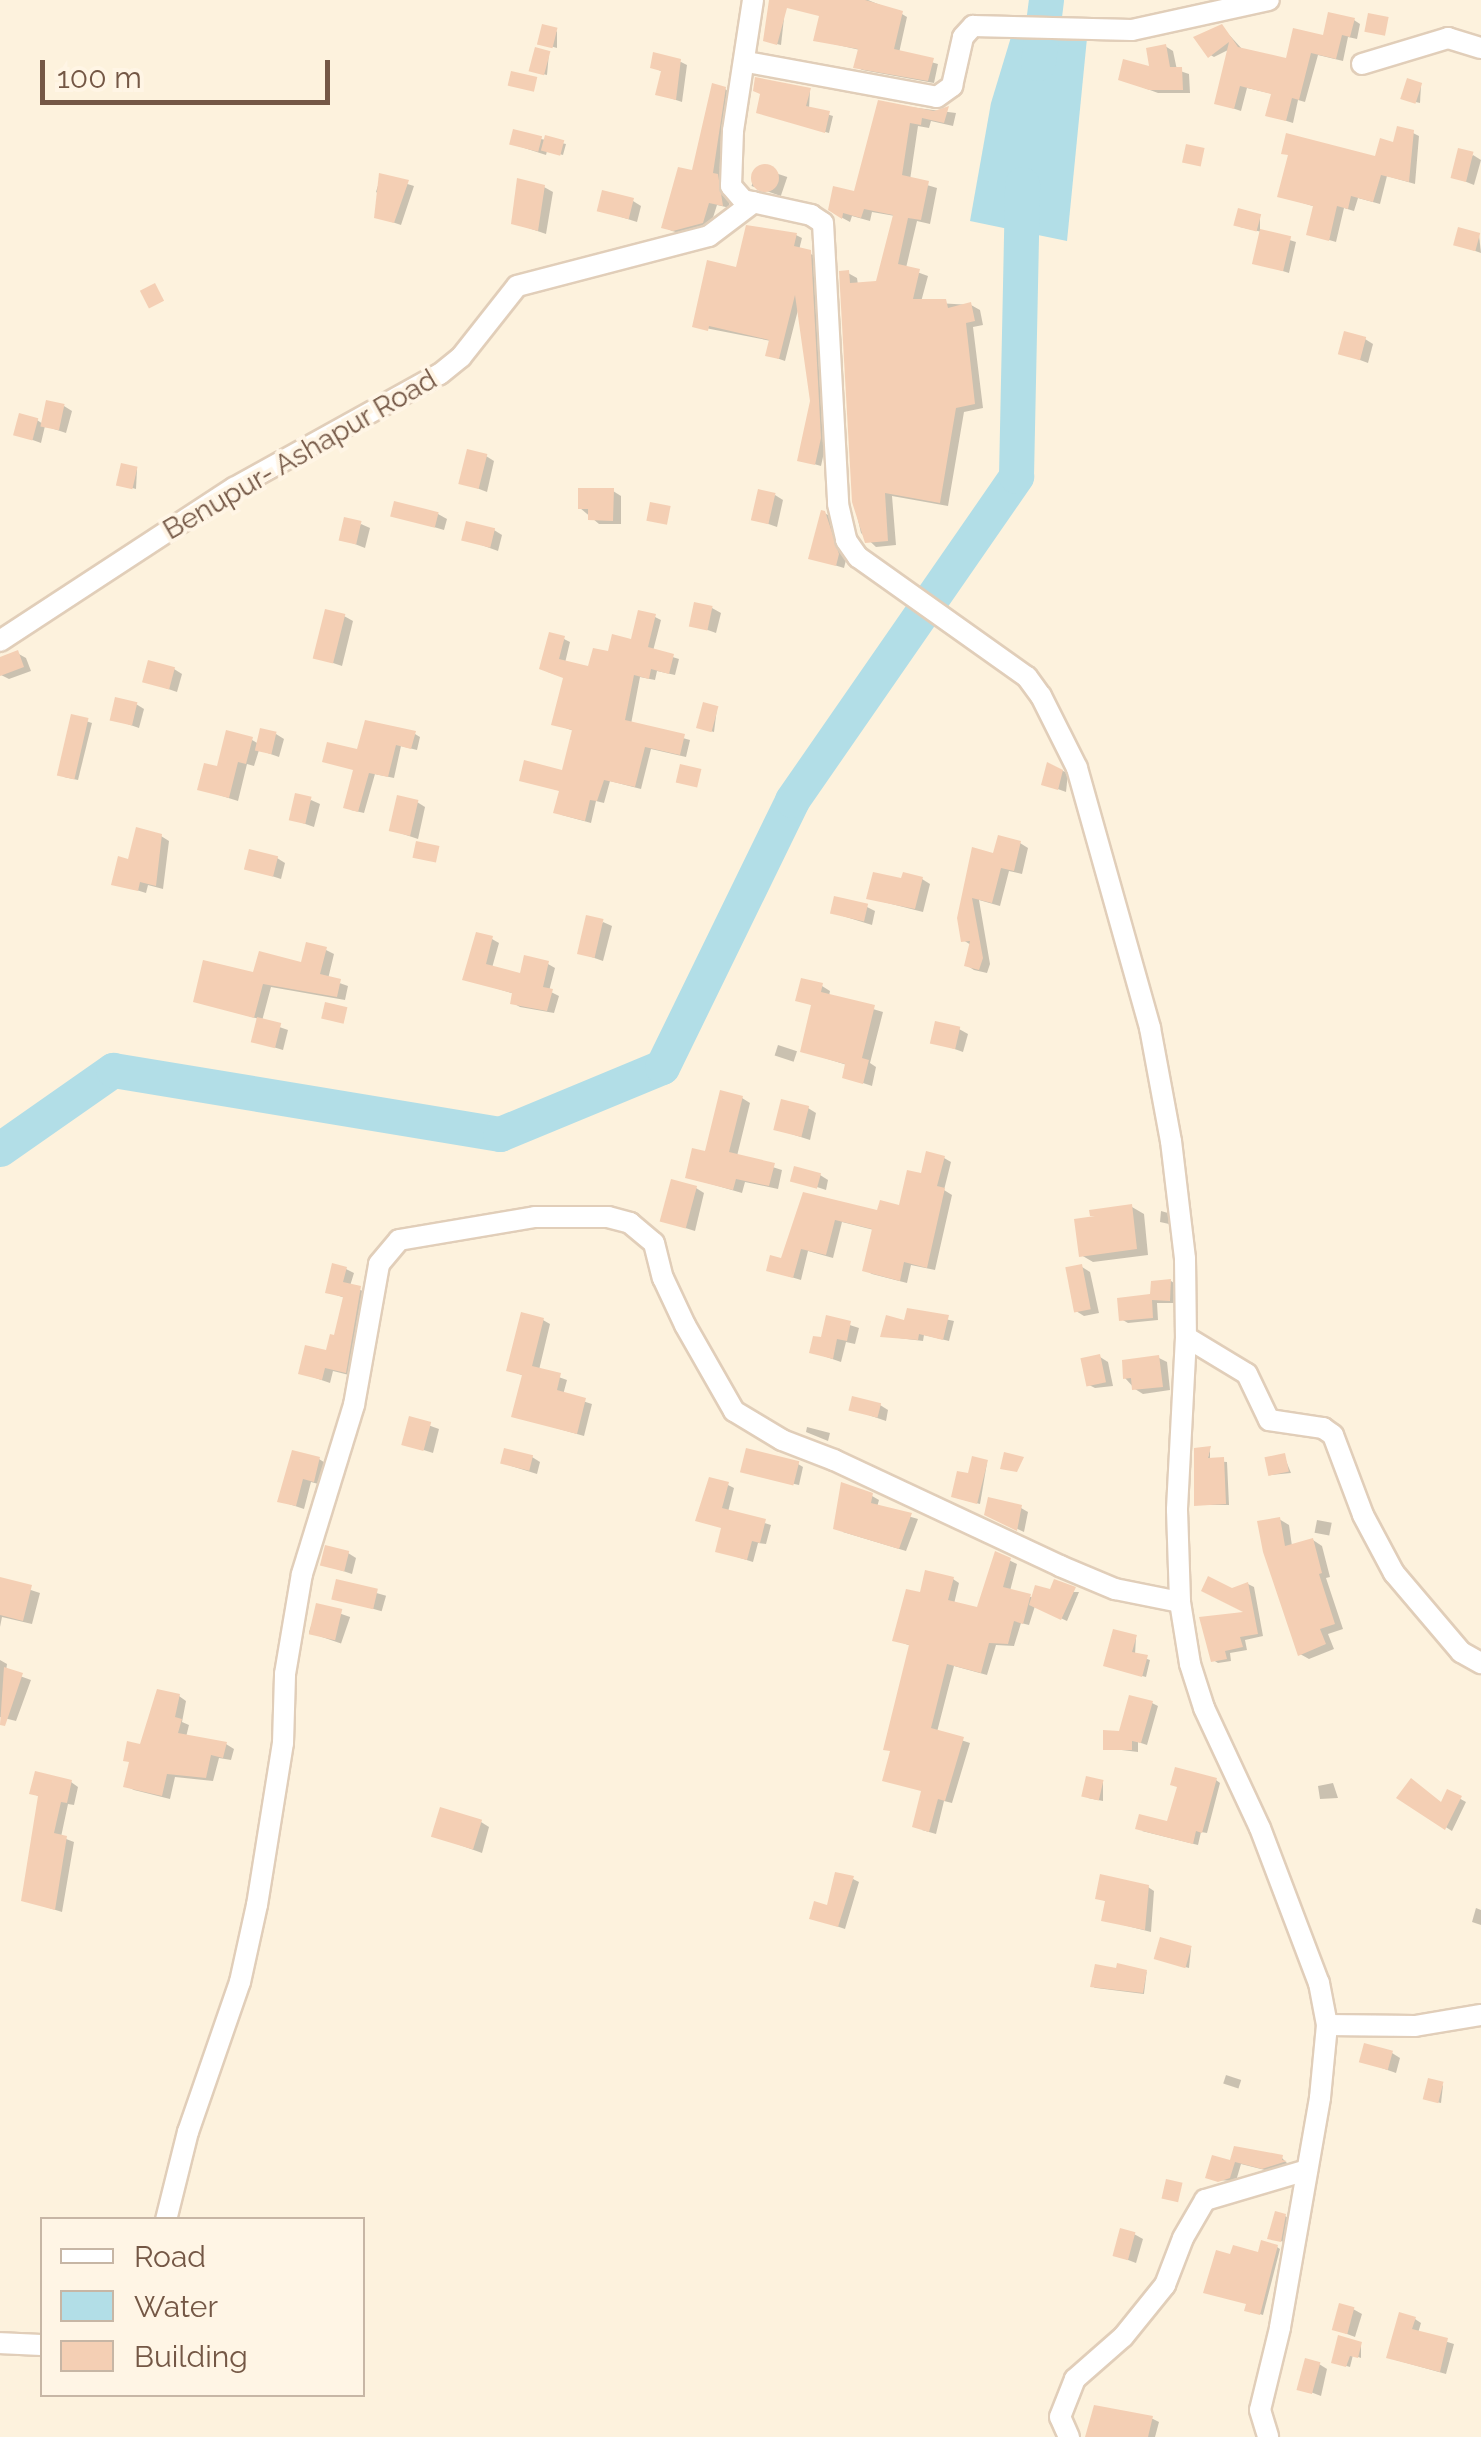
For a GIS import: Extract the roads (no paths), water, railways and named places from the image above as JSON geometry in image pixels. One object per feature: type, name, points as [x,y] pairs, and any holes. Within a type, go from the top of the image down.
[{"type":"street","points":[[753,0],[747,62],[734,130],[731,186],[738,198],[812,215],[822,223],[838,504],[846,540],[858,557],[1027,677],[1061,730],[1077,768],[1150,1028],[1182,1221],[1186,1337],[1177,1510],[1180,1602],[1190,1664],[1204,1708],[1260,1828],[1319,1983],[1328,2025],[1280,2328],[1260,2410],[1268,2437]]},
{"type":"street","points":[[747,62],[937,96],[946,94],[958,74],[967,29],[992,24],[1132,30],[1269,0]]},
{"type":"street","points":[[1362,64],[1448,38],[1481,48]]},
{"type":"street","name":"Benupur- Ashapur Road","points":[[0,642],[234,488],[440,374],[462,357],[516,286],[709,236],[754,202]]},
{"type":"street","points":[[167,2217],[188,2132],[240,1982],[257,1905],[283,1744],[286,1674],[302,1574],[354,1406],[380,1264],[400,1240],[535,1217],[608,1217],[630,1223],[654,1242],[663,1278],[685,1326],[734,1412],[782,1440],[852,1468],[1060,1566],[1132,1594],[1180,1602]]},
{"type":"street","points":[[1186,1337],[1246,1374],[1269,1420],[1323,1428],[1333,1435],[1364,1516],[1394,1573],[1461,1652],[1481,1662]]},
{"type":"street","points":[[1328,2025],[1415,2026],[1481,2014]]},
{"type":"street","points":[[1069,2437],[1060,2418],[1075,2379],[1123,2337],[1165,2285],[1183,2238],[1205,2200],[1307,2170]]},
{"type":"street","points":[[0,2342],[40,2344]]},
{"type":"water","points":[[1011,37],[1087,38],[1067,241],[970,221],[991,103]]},
{"type":"waterway","points":[[1038,63],[1046,0]]},
{"type":"waterway","points":[[0,1149],[113,1070],[500,1134],[662,1067],[792,800],[1016,476],[1022,184]]}]
